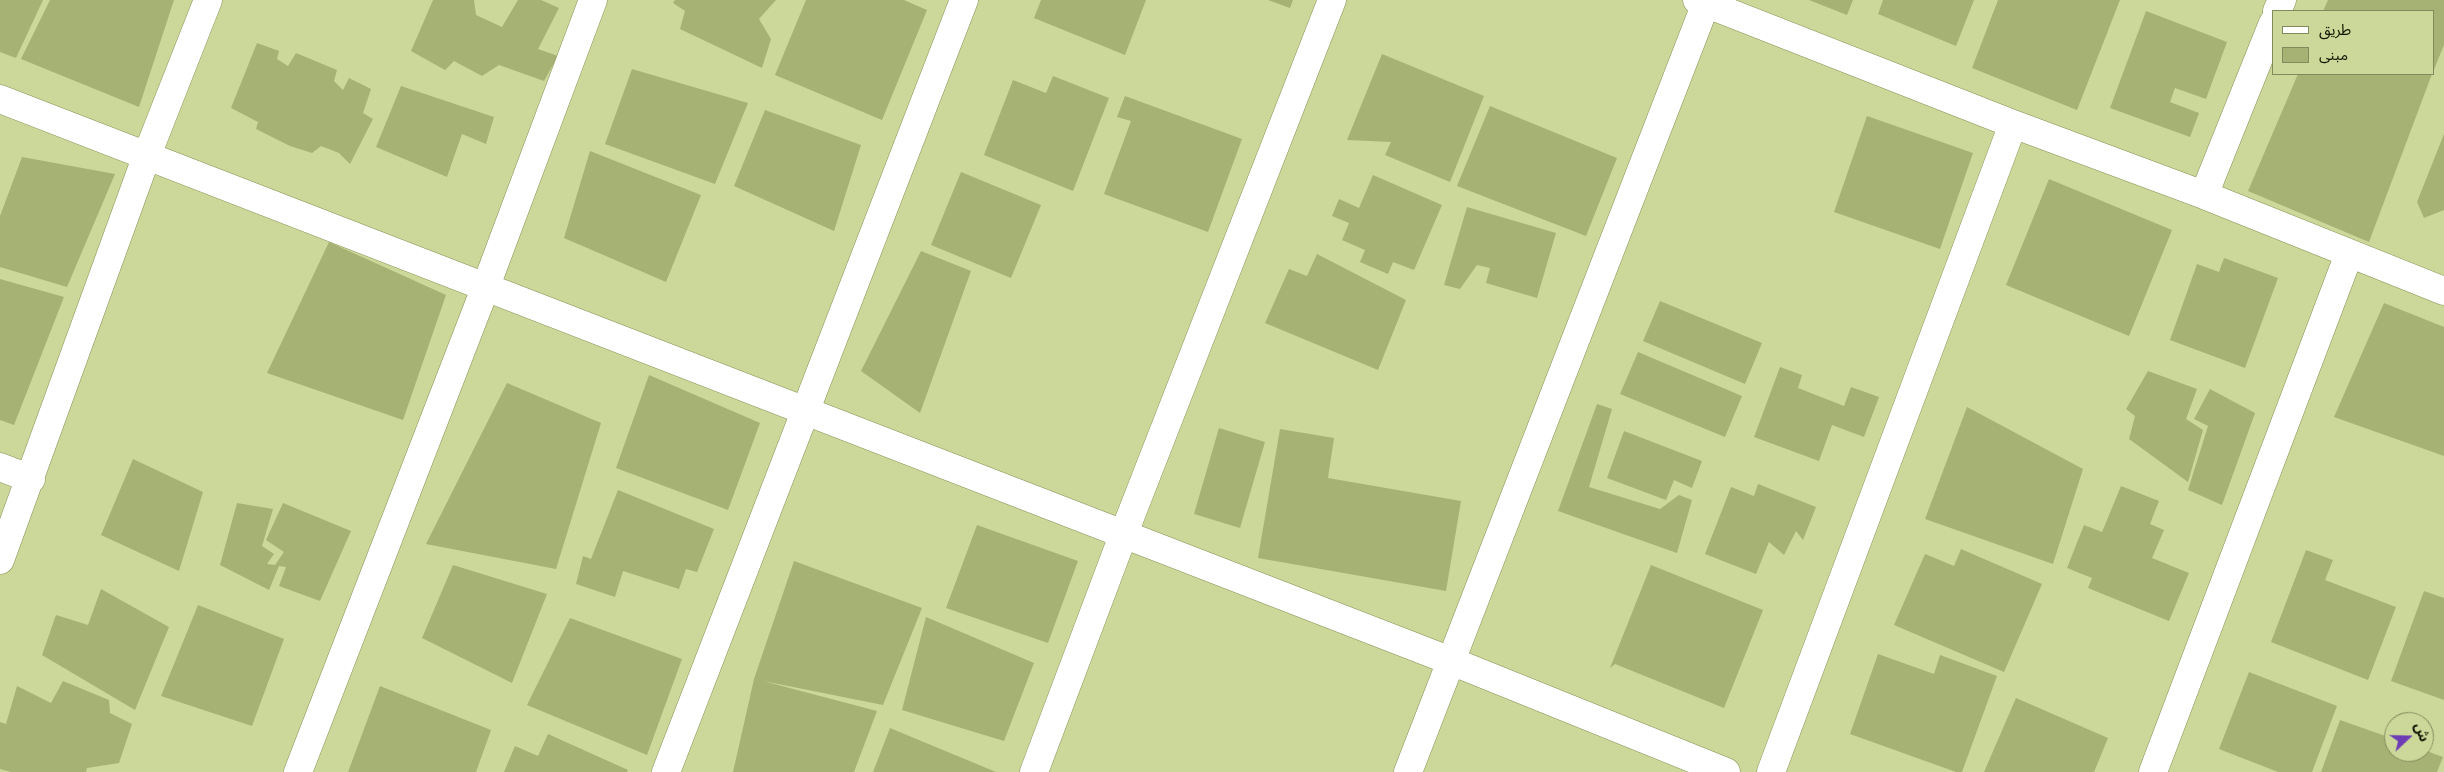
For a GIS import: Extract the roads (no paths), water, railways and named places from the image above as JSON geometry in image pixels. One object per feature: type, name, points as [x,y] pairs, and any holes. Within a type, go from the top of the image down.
[{"type":"street","points":[[0,560],[31,479],[147,155],[208,0]]},
{"type":"street","points":[[298,772],[486,286],[593,0]]},
{"type":"street","points":[[666,772],[964,0]]},
{"type":"street","points":[[1034,772],[1124,533],[1332,0]]},
{"type":"street","points":[[1408,772],[1702,2],[2013,124],[2204,195],[2444,291]]},
{"type":"street","points":[[2204,195],[2272,25]]},
{"type":"street","points":[[0,99],[1451,660],[1726,772]]},
{"type":"street","points":[[1771,772],[2013,124]]},
{"type":"street","points":[[2153,772],[2348,254]]},
{"type":"street","points":[[0,467],[31,479]]}]
